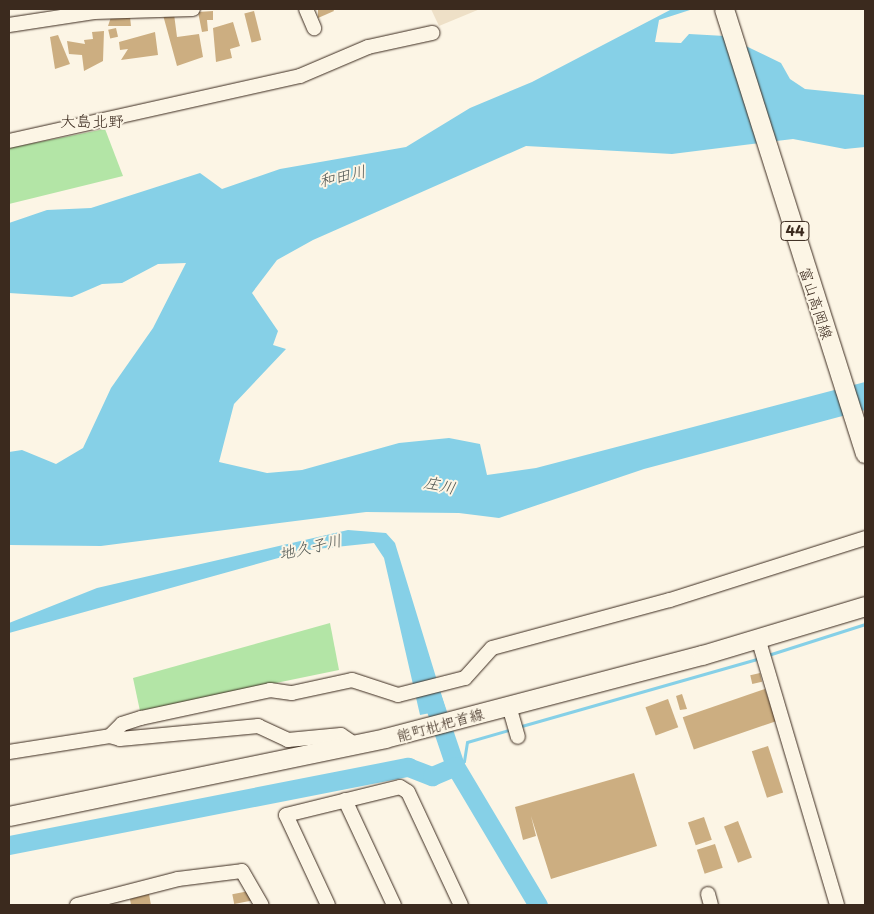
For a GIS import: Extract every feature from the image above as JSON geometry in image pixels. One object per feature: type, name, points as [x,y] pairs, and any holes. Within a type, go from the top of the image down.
[{"type":"main road","name":"富山高岡線","points":[[724,9],[865,454]]},
{"type":"main road","name":"能町枇杷首線","points":[[13,818],[356,745],[476,715],[514,722],[762,652],[865,606]]},
{"type":"street","points":[[9,25],[94,12],[193,9]]},
{"type":"street","points":[[306,9],[314,28]]},
{"type":"street","points":[[9,141],[300,76],[368,47],[432,33]]},
{"type":"street","points":[[110,736],[122,724],[141,718],[270,690],[292,693],[352,680],[398,695],[465,678],[492,648],[670,600],[865,538]]},
{"type":"street","points":[[762,652],[836,905]]},
{"type":"street","points":[[9,752],[110,736],[120,739],[258,726],[288,740],[341,735],[356,745]]},
{"type":"street","points":[[328,905],[286,815],[400,787],[408,792],[461,905]]},
{"type":"street","points":[[345,800],[394,905]]},
{"type":"street","points":[[77,905],[178,879],[242,871],[262,905]]},
{"type":"shaded area","points":[[431,9],[480,9],[439,26]]},
{"type":"green space","points":[[105,129],[123,176],[9,204],[9,148]]},
{"type":"green space","points":[[330,623],[339,670],[140,711],[133,678]]},
{"type":"water","points":[[672,9],[693,9],[659,20],[655,42],[681,43],[689,34],[725,36],[781,63],[790,79],[805,89],[865,95],[865,147],[845,149],[793,139],[672,154],[526,146],[313,240],[277,260],[252,293],[278,331],[273,345],[286,349],[234,404],[219,462],[267,473],[302,470],[399,443],[449,438],[480,444],[487,475],[536,468],[865,382],[865,410],[644,469],[499,518],[459,513],[366,512],[101,546],[9,545],[9,452],[22,450],[56,464],[83,448],[111,388],[153,328],[186,263],[158,264],[122,283],[102,284],[72,297],[9,293],[9,223],[47,210],[91,208],[200,173],[222,189],[280,169],[406,147],[470,108],[532,82]]},
{"type":"water","points":[[348,530],[386,533],[395,543],[446,710],[420,715],[384,558],[374,543],[307,550],[9,633],[9,623],[97,588]]},
{"type":"building","points":[[318,9],[333,9],[334,11],[318,18]]},
{"type":"building","points":[[213,11],[213,20],[207,20],[208,31],[202,32],[198,12]]},
{"type":"building","points":[[254,11],[261,40],[252,43],[244,13]]},
{"type":"building","points":[[174,14],[177,37],[199,34],[203,57],[177,66],[163,15]]},
{"type":"building","points":[[111,17],[130,17],[131,26],[108,26]]},
{"type":"building","points":[[233,22],[240,46],[230,49],[232,58],[216,62],[213,28]]},
{"type":"building","points":[[116,28],[118,37],[110,39],[108,30]]},
{"type":"building","points":[[104,31],[103,61],[84,71],[82,55],[69,54],[67,41],[85,44],[84,40],[93,39],[92,32]]},
{"type":"building","points":[[155,32],[158,55],[121,60],[128,49],[120,50],[119,42]]},
{"type":"building","points":[[58,35],[70,64],[55,69],[50,37]]},
{"type":"building","points":[[760,673],[762,682],[752,684],[750,675]]},
{"type":"building","points":[[765,689],[776,721],[694,749],[683,717]]},
{"type":"building","points":[[682,694],[687,709],[680,710],[676,696]]},
{"type":"building","points":[[668,699],[678,727],[656,735],[645,707]]},
{"type":"building","points":[[768,746],[783,793],[767,798],[752,751]]},
{"type":"building","points":[[634,773],[657,846],[551,879],[531,816],[536,836],[523,840],[515,807]]},
{"type":"building","points":[[704,817],[712,840],[696,845],[688,823]]},
{"type":"building","points":[[738,821],[752,857],[738,863],[724,826]]},
{"type":"building","points":[[715,844],[723,868],[705,874],[697,850]]},
{"type":"building","points":[[249,891],[251,901],[234,904],[232,894]]},
{"type":"building","points":[[149,894],[151,905],[131,905],[130,899]]},
{"type":"waterway","points":[[768,655],[865,624]]},
{"type":"waterway","points":[[518,727],[760,658]]},
{"type":"waterway","name":"地久子川","points":[[429,689],[455,766],[538,905]]},
{"type":"waterway","points":[[455,766],[464,761],[467,742],[512,729]]},
{"type":"waterway","name":"地久子川","points":[[9,845],[408,767],[432,776],[455,766]]},
{"type":"district","name":"大島北野","points":[[92,120]]},
{"type":"water label","name":"和田川","points":[[342,175]]},
{"type":"water label","name":"庄川","points":[[440,484]]}]
